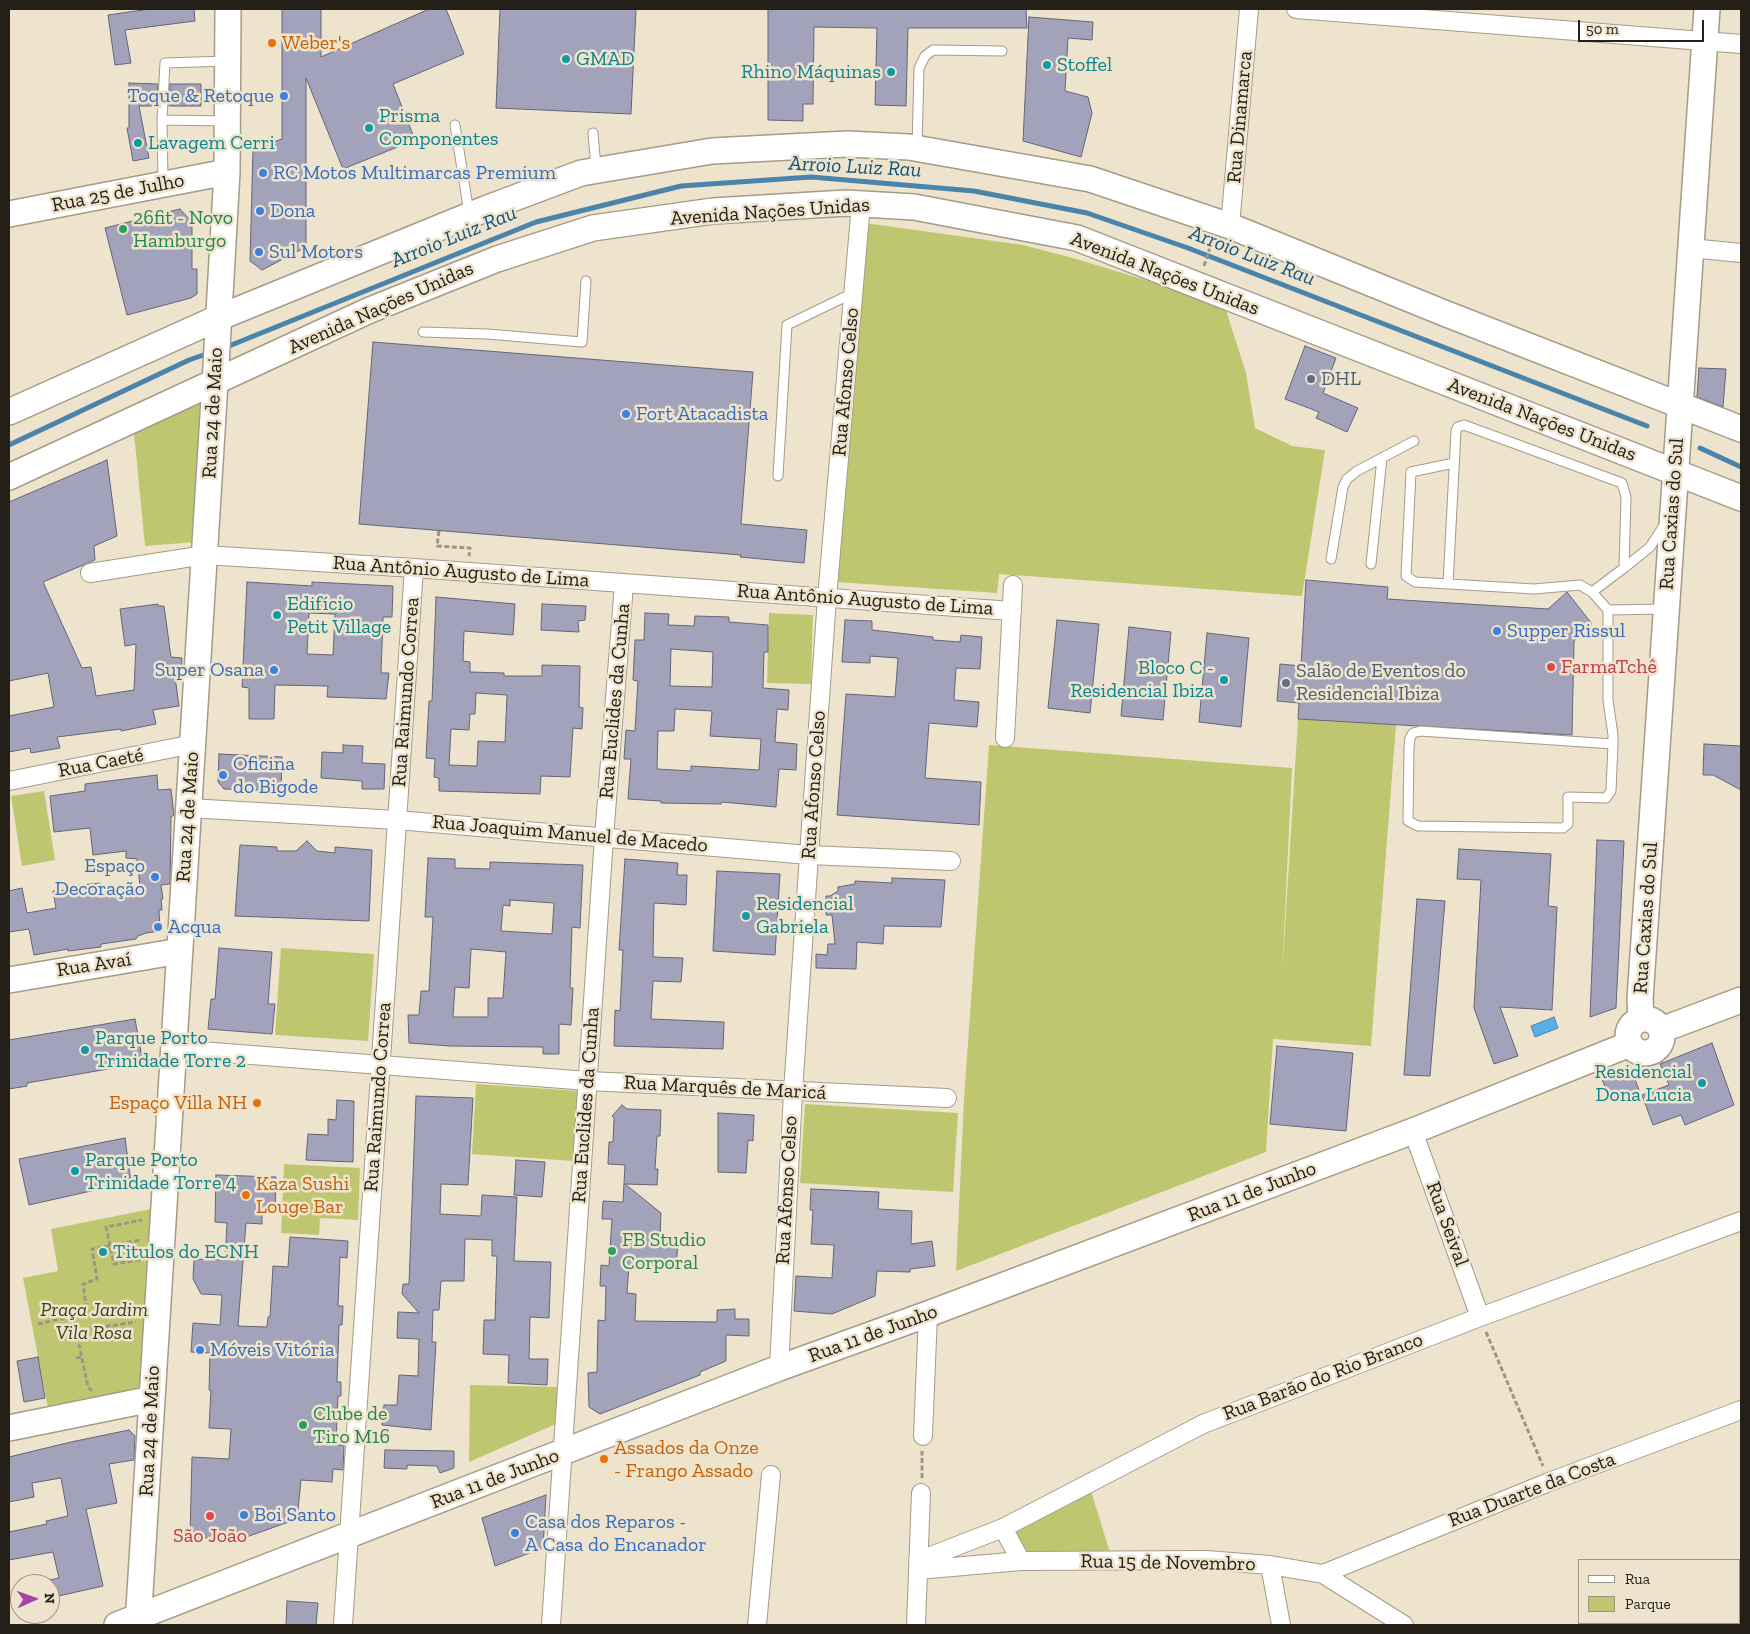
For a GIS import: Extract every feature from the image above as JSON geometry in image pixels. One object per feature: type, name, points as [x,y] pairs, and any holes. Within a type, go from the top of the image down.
[{"type":"street","name":"Rua 24 de Maio","points":[[131,1623],[152,1399],[205,555],[227,172],[228,9]]},
{"type":"street","name":"Rua Dinamarca","points":[[1222,232],[1249,9]]},
{"type":"street","points":[[1296,9],[1741,44]]},
{"type":"street","name":"Rua Caxias do Sul","points":[[1651,1024],[1640,999],[1706,9]]},
{"type":"street","points":[[9,412],[218,318],[470,215],[581,173],[712,151],[848,144],[917,148],[1090,179],[1222,232],[1444,313],[1741,429]]},
{"type":"street","name":"Rua 25 de Julho","points":[[9,214],[227,172]]},
{"type":"street","name":"Rua Afonso Celso","points":[[778,1368],[792,1092],[827,598],[861,204]]},
{"type":"street","name":"Avenida Nações Unidas","points":[[9,477],[399,298],[497,258],[593,228],[713,211],[861,204],[914,207],[1077,238],[1741,498]]},
{"type":"street","points":[[1690,248],[1741,253]]},
{"type":"street","name":"Rua Antônio Augusto de Lima","points":[[90,573],[205,555],[1012,611]]},
{"type":"street","name":"Rua Raimundo Correa","points":[[343,1625],[414,568]]},
{"type":"street","name":"Rua Euclides da Cunha","points":[[551,1625],[604,837],[624,584]]},
{"type":"street","points":[[1005,738],[1013,586]]},
{"type":"street","name":"Rua Caeté","points":[[9,781],[193,744]]},
{"type":"street","name":"Rua Joaquim Manuel de Macedo","points":[[189,808],[397,820],[809,854],[951,861]]},
{"type":"street","name":"Rua Avaí","points":[[9,980],[180,951]]},
{"type":"street","points":[[1651,1024],[1741,1000]]},
{"type":"street","name":"Rua 11 de Junho","points":[[131,1623],[350,1535],[778,1368],[928,1314],[1413,1131],[1630,1044],[1628,1037],[1631,1026],[1651,1024]]},
{"type":"street","name":"Rua Marquês de Maricá","points":[[174,1049],[588,1081],[947,1098]]},
{"type":"street","name":"Rua Seival","points":[[1413,1131],[1480,1317]]},
{"type":"street","name":"Rua Barão do Rio Branco","points":[[918,1566],[1003,1528],[1203,1424],[1480,1317],[1741,1221]]},
{"type":"street","points":[[923,1436],[928,1314]]},
{"type":"street","points":[[9,1428],[152,1399]]},
{"type":"street","name":"Rua Duarte da Costa","points":[[1323,1574],[1549,1482],[1741,1410]]},
{"type":"street","points":[[757,1625],[771,1474]]},
{"type":"street","points":[[916,1625],[921,1493]]},
{"type":"street","points":[[1003,1528],[1021,1561]]},
{"type":"street","name":"Rua 15 de Novembro","points":[[918,1566],[1021,1561],[1206,1560],[1270,1565],[1323,1574],[1404,1625]]},
{"type":"street","points":[[1270,1565],[1281,1625]]},
{"type":"lane","points":[[917,148],[919,68],[925,56],[933,50],[1002,51]]},
{"type":"lane","points":[[163,184],[162,120],[165,63],[228,61]]},
{"type":"lane","points":[[162,120],[227,121]]},
{"type":"lane","points":[[455,125],[470,215]]},
{"type":"lane","points":[[593,133],[596,170]]},
{"type":"lane","points":[[423,332],[487,334],[582,342],[586,281]]},
{"type":"lane","points":[[778,476],[787,325],[853,293]]},
{"type":"lane","points":[[1448,584],[1456,431],[1458,427],[1464,424],[1622,483],[1626,489],[1624,568]]},
{"type":"lane","points":[[1331,559],[1343,488],[1347,480],[1357,471],[1414,440]]},
{"type":"lane","points":[[1371,564],[1382,458]]},
{"type":"lane","points":[[1454,463],[1411,472],[1407,523],[1406,576],[1415,582],[1543,589],[1580,585],[1592,592],[1608,610],[1608,700],[1613,744],[1610,794],[1603,798],[1568,797],[1568,824],[1563,828],[1418,826],[1408,821],[1409,747],[1410,738],[1413,733],[1613,744]]},
{"type":"lane","points":[[1592,592],[1650,547],[1665,525],[1673,500]]},
{"type":"lane","points":[[1608,610],[1666,609]]},
{"type":"path","points":[[1202,276],[1222,232]]},
{"type":"path","points":[[439,531],[437,546],[470,548]]},
{"type":"path","points":[[138,1222],[106,1228],[114,1264],[161,1247]]},
{"type":"path","points":[[38,1324],[87,1313],[83,1284],[97,1279],[92,1249],[110,1245],[161,1247]]},
{"type":"path","points":[[73,1316],[88,1387],[108,1408]]},
{"type":"path","points":[[1480,1317],[1549,1482]]},
{"type":"path","points":[[76,1332],[139,1322]]},
{"type":"path","points":[[76,1358],[82,1357]]},
{"type":"path","points":[[921,1493],[923,1436]]},
{"type":"green space","points":[[865,223],[1023,245],[1073,258],[1224,304],[1246,373],[1255,428],[1292,446],[1325,450],[1302,596],[999,574],[997,593],[836,582]]},
{"type":"green space","points":[[200,403],[196,542],[145,546],[134,433]]},
{"type":"green space","points":[[769,613],[813,615],[811,684],[767,683]]},
{"type":"green space","points":[[1298,719],[1396,725],[1371,1046],[1273,1039],[1266,1152],[956,1271],[964,1100],[989,745],[1292,768],[1282,975]]},
{"type":"green space","points":[[44,791],[55,860],[22,866],[11,796]]},
{"type":"green space","points":[[281,948],[374,954],[368,1041],[275,1035]]},
{"type":"green space","points":[[476,1084],[578,1091],[574,1161],[472,1154]]},
{"type":"green space","points":[[805,1104],[958,1113],[953,1192],[800,1183]]},
{"type":"green space","points":[[284,1164],[360,1168],[358,1220],[320,1218],[319,1235],[281,1233]]},
{"type":"green space","name":"Praça Jardim Vila Rosa","points":[[161,1207],[152,1399],[50,1419],[23,1278],[58,1271],[51,1229]]},
{"type":"green space","points":[[470,1385],[559,1387],[558,1423],[469,1462]]},
{"type":"green space","points":[[1091,1491],[1111,1556],[1024,1557],[1011,1533]]},
{"type":"water","points":[[1554,1017],[1558,1028],[1535,1037],[1531,1026]]},
{"type":"building","points":[[150,9],[194,9],[195,21],[125,30],[131,63],[115,65],[108,15]]},
{"type":"building","points":[[282,9],[321,9],[321,57],[429,9],[446,9],[464,54],[393,84],[415,140],[343,169],[306,78],[306,247],[262,270],[250,261],[253,149],[282,139]]},
{"type":"building","name":"GMAD","points":[[500,9],[636,9],[631,114],[496,108]]},
{"type":"building","points":[[768,9],[1026,9],[1027,28],[908,28],[906,106],[875,105],[877,28],[814,27],[813,104],[803,104],[803,121],[768,120]]},
{"type":"building","name":"Stoffel","points":[[1029,17],[1093,22],[1092,40],[1068,38],[1065,91],[1088,97],[1092,113],[1081,157],[1023,141]]},
{"type":"building","points":[[129,83],[158,84],[156,106],[139,106],[149,158],[133,161],[127,128],[129,128]]},
{"type":"building","points":[[170,84],[201,84],[201,106],[169,106]]},
{"type":"building","points":[[180,209],[192,222],[192,269],[197,269],[197,294],[191,298],[127,315],[105,228]]},
{"type":"building","name":"Fort Atacadista","points":[[373,342],[753,372],[741,524],[807,530],[804,563],[740,557],[741,555],[359,524]]},
{"type":"building","name":"DHL","points":[[1305,346],[1336,358],[1323,393],[1358,408],[1347,432],[1316,418],[1319,412],[1285,399]]},
{"type":"building","points":[[1699,368],[1726,369],[1723,407],[1697,397]]},
{"type":"building","points":[[107,460],[117,536],[94,546],[95,560],[43,582],[82,668],[91,667],[96,696],[134,690],[136,644],[125,646],[120,609],[158,604],[158,606],[164,606],[171,657],[182,658],[181,678],[175,677],[179,706],[153,710],[156,724],[121,731],[121,729],[57,737],[60,748],[31,753],[30,748],[9,752],[9,716],[54,707],[48,673],[9,681],[9,502]]},
{"type":"building","points":[[1306,580],[1388,587],[1387,599],[1548,609],[1567,592],[1592,624],[1574,641],[1572,735],[1298,719],[1299,703],[1277,701],[1280,664],[1301,666]]},
{"type":"building","points":[[247,582],[312,586],[312,582],[393,586],[392,617],[383,617],[381,673],[389,673],[386,699],[327,697],[328,686],[275,685],[274,719],[249,719],[249,688],[242,687]],"holes":[[[309,613],[335,614],[333,655],[307,654]]]},
{"type":"building","points":[[436,597],[515,604],[513,635],[464,631],[463,661],[470,662],[470,672],[504,673],[504,676],[542,676],[542,665],[580,666],[579,707],[583,708],[582,729],[573,728],[570,777],[541,776],[540,794],[439,791],[439,778],[434,777],[435,759],[426,758],[429,701],[432,701]],"holes":[[[476,693],[507,695],[505,742],[478,741],[477,766],[449,765],[451,729],[469,730],[470,714],[475,714]]]},
{"type":"building","points":[[542,604],[586,606],[585,620],[578,621],[579,632],[541,630]]},
{"type":"building","points":[[645,613],[669,614],[668,625],[694,626],[695,616],[729,617],[729,622],[768,625],[768,652],[764,652],[763,688],[789,690],[788,710],[777,709],[775,742],[797,744],[796,770],[779,769],[776,807],[722,802],[721,804],[661,803],[661,801],[628,799],[631,759],[624,759],[626,730],[635,731],[638,681],[633,680],[635,640],[644,640]],"holes":[[[671,649],[713,652],[712,687],[670,686]],[[675,709],[712,711],[710,736],[761,739],[759,770],[691,766],[691,771],[657,769],[658,731],[674,731]]]},
{"type":"building","points":[[845,620],[872,621],[872,630],[933,637],[933,640],[960,642],[961,635],[982,637],[980,669],[956,668],[954,700],[979,702],[977,727],[929,723],[925,778],[981,782],[979,825],[837,815],[846,694],[895,697],[898,658],[870,656],[870,663],[842,662]]},
{"type":"building","points":[[1057,620],[1099,624],[1090,713],[1048,708]]},
{"type":"building","points":[[1129,627],[1171,632],[1163,720],[1121,716]]},
{"type":"building","name":"Bloco C - Residencial Ibiza","points":[[1207,633],[1249,638],[1241,727],[1199,722]]},
{"type":"building","points":[[1704,744],[1741,746],[1741,790],[1713,775],[1703,775]]},
{"type":"building","points":[[343,745],[363,746],[362,763],[385,764],[384,789],[362,789],[362,781],[321,778],[322,752],[343,753]]},
{"type":"building","points":[[219,754],[282,757],[281,791],[224,789],[218,782]]},
{"type":"building","points":[[157,775],[158,790],[171,789],[174,815],[171,817],[170,884],[161,885],[163,899],[161,899],[162,910],[159,910],[160,931],[146,933],[138,936],[136,939],[101,944],[101,947],[68,951],[68,949],[34,955],[29,929],[9,932],[9,891],[22,888],[27,913],[56,908],[53,891],[65,890],[64,887],[100,883],[100,891],[140,886],[137,859],[126,858],[126,851],[93,855],[90,828],[54,832],[50,796],[85,791],[85,784]]},
{"type":"building","points":[[1597,840],[1624,841],[1616,1008],[1590,1017]]},
{"type":"building","points":[[307,841],[317,851],[335,853],[335,847],[372,850],[369,921],[235,916],[240,845],[277,847],[277,851],[296,851]]},
{"type":"building","points":[[1459,849],[1551,854],[1548,906],[1557,907],[1552,1010],[1500,1007],[1518,1056],[1494,1064],[1474,1008],[1481,880],[1457,879]]},
{"type":"building","points":[[428,858],[455,859],[455,868],[490,869],[490,862],[583,865],[580,928],[572,927],[570,988],[573,988],[571,1025],[559,1024],[559,1054],[543,1054],[543,1047],[450,1046],[409,1043],[408,1015],[419,1015],[421,991],[429,991],[433,917],[425,917]],"holes":[[[510,900],[554,903],[552,934],[501,931],[503,905],[510,906]],[[471,949],[506,952],[503,998],[488,998],[488,1017],[453,1017],[455,987],[469,988]]]},
{"type":"building","points":[[625,859],[678,863],[677,875],[687,875],[686,905],[654,903],[653,957],[683,958],[681,982],[653,981],[651,1019],[724,1022],[723,1049],[614,1046],[615,1010],[620,1011],[623,950],[619,950]]},
{"type":"building","name":"Residencial Gabriela","points":[[717,871],[780,874],[775,955],[713,951]]},
{"type":"building","points":[[892,878],[945,880],[941,927],[884,926],[883,944],[857,942],[856,969],[816,968],[816,954],[827,955],[828,944],[835,944],[832,915],[826,915],[826,896],[830,896],[838,891],[838,887],[855,884],[855,881],[892,883]]},
{"type":"building","points":[[1417,899],[1445,901],[1430,1076],[1404,1075]]},
{"type":"building","points":[[219,948],[272,952],[268,1004],[275,1004],[272,1034],[208,1029],[211,999],[215,999]]},
{"type":"building","name":"Parque Porto Trinidade Torre 2","points":[[135,1019],[143,1063],[27,1083],[27,1086],[9,1089],[9,1040]]},
{"type":"building","name":"Residencial Dona Lucia","points":[[1712,1043],[1734,1105],[1685,1125],[1681,1115],[1653,1125],[1642,1095],[1669,1085],[1660,1064]]},
{"type":"building","points":[[1277,1046],[1353,1053],[1346,1131],[1270,1124]]},
{"type":"building","points":[[1631,1068],[1639,1090],[1610,1101],[1602,1079]]},
{"type":"building","points":[[416,1096],[473,1098],[468,1185],[441,1184],[440,1214],[481,1216],[482,1195],[517,1197],[514,1261],[551,1262],[549,1318],[530,1317],[529,1359],[548,1359],[547,1385],[508,1383],[509,1355],[483,1354],[484,1320],[495,1320],[497,1256],[492,1256],[492,1240],[465,1239],[464,1281],[441,1281],[439,1310],[433,1310],[432,1342],[436,1342],[431,1430],[382,1425],[384,1405],[397,1405],[399,1375],[418,1376],[419,1339],[397,1338],[398,1312],[419,1313],[402,1294],[403,1284],[409,1284]]},
{"type":"building","points":[[337,1100],[354,1101],[353,1162],[306,1160],[308,1134],[328,1135],[328,1119],[336,1120]]},
{"type":"building","points":[[622,1105],[627,1109],[661,1110],[660,1136],[657,1136],[655,1169],[658,1169],[657,1185],[625,1184],[661,1213],[660,1239],[678,1240],[676,1269],[629,1266],[627,1293],[636,1294],[635,1321],[717,1322],[717,1310],[735,1309],[735,1319],[749,1319],[749,1336],[726,1335],[726,1361],[700,1372],[700,1375],[600,1414],[589,1407],[588,1373],[597,1372],[598,1320],[605,1321],[606,1286],[600,1286],[601,1265],[609,1266],[612,1219],[602,1219],[603,1201],[623,1202],[625,1165],[608,1164],[609,1142],[613,1142],[614,1118],[612,1116]]},
{"type":"building","points":[[718,1113],[754,1115],[753,1141],[748,1140],[746,1173],[718,1172]]},
{"type":"building","name":"Parque Porto Trinidade Torre 4","points":[[125,1138],[131,1182],[29,1205],[19,1159]]},
{"type":"building","points":[[516,1160],[545,1162],[542,1197],[514,1195]]},
{"type":"building","points":[[216,1175],[276,1177],[275,1214],[262,1213],[262,1224],[246,1223],[238,1326],[267,1327],[268,1317],[270,1317],[273,1266],[288,1267],[290,1237],[348,1241],[347,1258],[340,1257],[338,1306],[343,1306],[342,1325],[339,1325],[337,1382],[341,1382],[341,1396],[338,1396],[336,1445],[344,1445],[343,1470],[333,1469],[332,1482],[301,1480],[297,1519],[238,1540],[190,1537],[192,1457],[229,1459],[231,1429],[209,1428],[210,1353],[191,1352],[193,1323],[220,1325],[222,1295],[201,1294],[193,1279],[194,1259],[225,1260],[227,1223],[215,1222]]},
{"type":"building","points":[[811,1189],[879,1192],[878,1209],[912,1211],[911,1244],[932,1241],[935,1266],[910,1269],[910,1272],[877,1271],[875,1296],[832,1314],[794,1311],[796,1276],[832,1278],[834,1245],[811,1244],[813,1210],[810,1210]]},
{"type":"building","points":[[38,1357],[45,1398],[24,1402],[17,1361]]},
{"type":"building","points":[[129,1430],[135,1436],[134,1460],[109,1464],[117,1503],[86,1509],[103,1586],[60,1596],[60,1574],[58,1574],[53,1552],[9,1560],[9,1532],[47,1524],[46,1521],[68,1516],[61,1478],[32,1483],[34,1497],[9,1502],[9,1457]]},
{"type":"building","points":[[385,1450],[454,1451],[454,1468],[440,1473],[437,1466],[407,1465],[407,1469],[384,1468]]},
{"type":"building","name":"Casa dos Reparos - A Casa do Encanador","points":[[546,1495],[543,1548],[495,1566],[482,1518]]},
{"type":"building","points":[[287,1601],[318,1603],[316,1625],[286,1625]]},
{"type":"waterway","name":"Arroio Luiz Rau","points":[[224,348],[536,222],[681,186],[811,177],[974,191],[1087,213],[1188,248],[1647,426]]},
{"type":"waterway","name":"Arroio Luiz Rau","points":[[9,445],[189,360],[209,353]]},
{"type":"waterway","name":"Arroio Luiz Rau","points":[[1700,448],[1741,467]]},
{"type":"place","name":"Weber's","points":[[272,43]]},
{"type":"place","name":"GMAD","points":[[566,59]]},
{"type":"place","name":"Stoffel","points":[[1047,65]]},
{"type":"place","name":"Rhino Máquinas","points":[[891,72]]},
{"type":"place","name":"Toque & Retoque","points":[[284,96]]},
{"type":"place","name":"Prisma Componentes","points":[[369,128]]},
{"type":"place","name":"Lavagem Cerri","points":[[138,143]]},
{"type":"place","name":"RC Motos Multimarcas Premium","points":[[263,173]]},
{"type":"place","name":"Dona","points":[[260,211]]},
{"type":"place","name":"26fit - Novo Hamburgo","points":[[123,229]]},
{"type":"place","name":"Sul Motors","points":[[259,252]]},
{"type":"place","name":"DHL","points":[[1311,379]]},
{"type":"place","name":"Fort Atacadista","points":[[626,414]]},
{"type":"place","name":"Edifício Petit Village","points":[[277,615]]},
{"type":"place","name":"Supper Rissul","points":[[1497,631]]},
{"type":"place","name":"FarmaTchê","points":[[1551,667]]},
{"type":"place","name":"Super Osana","points":[[274,670]]},
{"type":"place","name":"Bloco C - Residencial Ibiza","points":[[1224,680]]},
{"type":"place","name":"Salão de Eventos do Residencial Ibiza","points":[[1286,683]]},
{"type":"place","name":"Oficina do Bigode","points":[[223,775]]},
{"type":"place","name":"Espaço Decoração","points":[[155,877]]},
{"type":"place","name":"Residencial Gabriela","points":[[746,916]]},
{"type":"place","name":"Acqua","points":[[158,927]]},
{"type":"place","name":"Parque Porto Trinidade Torre 2","points":[[85,1050]]},
{"type":"place","name":"Residencial Dona Lucia","points":[[1702,1083]]},
{"type":"place","name":"Espaço Villa NH","points":[[257,1103]]},
{"type":"place","name":"Parque Porto Trinidade Torre 4","points":[[75,1171]]},
{"type":"place","name":"Kaza Sushi Louge Bar","points":[[246,1195]]},
{"type":"place","name":"FB Studio Corporal","points":[[612,1251]]},
{"type":"place","name":"Titulos do ECNH","points":[[103,1252]]},
{"type":"place","name":"Móveis Vitória","points":[[200,1350]]},
{"type":"place","name":"Clube de Tiro M16","points":[[303,1425]]},
{"type":"place","name":"Assados da Onze - Frango Assado","points":[[604,1459]]},
{"type":"place","name":"Boi Santo","points":[[244,1515]]},
{"type":"place","name":"São João","points":[[210,1516]]},
{"type":"place","name":"Casa dos Reparos - A Casa do Encanador","points":[[515,1533]]}]
